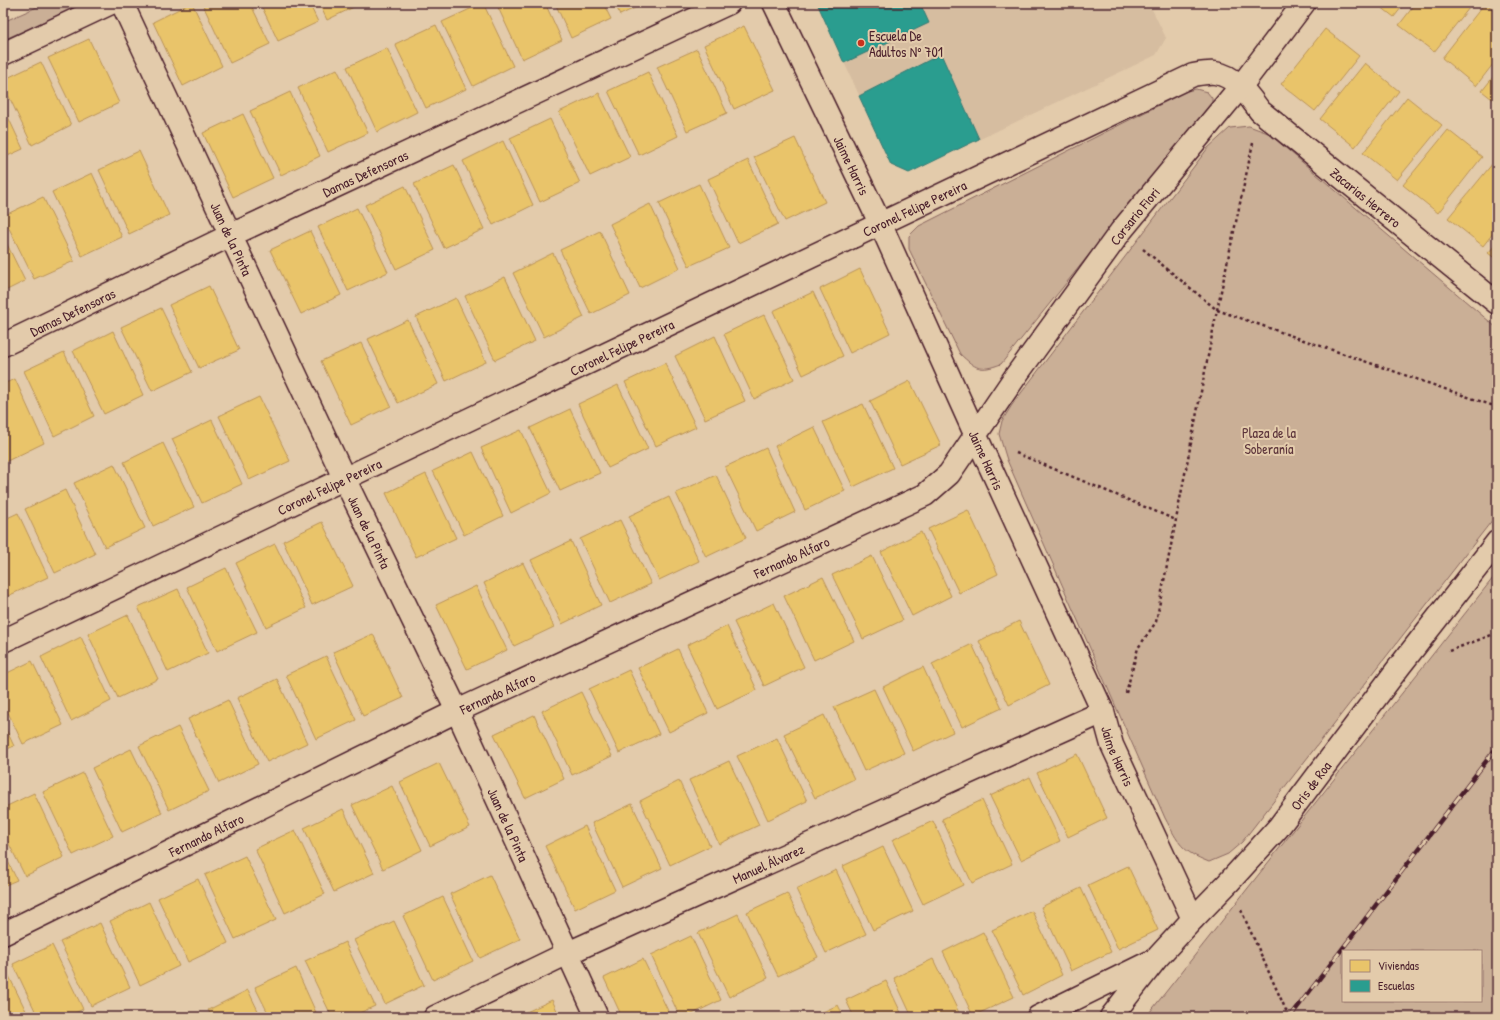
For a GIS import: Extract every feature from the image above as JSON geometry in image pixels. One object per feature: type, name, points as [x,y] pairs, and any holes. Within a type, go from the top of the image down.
[{"type":"street","points":[[3,54],[111,3]]},
{"type":"street","name":"Juan de la Pinta","points":[[122,3],[344,478],[457,711],[598,1017]]},
{"type":"street","name":"Damas Defensoras","points":[[3,345],[231,235],[729,3]]},
{"type":"street","name":"Jaime Harris","points":[[774,3],[880,223],[1103,712],[1112,744],[1193,919]]},
{"type":"street","name":"Corsario Fiori","points":[[976,436],[1015,377],[1121,231],[1241,86],[1304,3]]},
{"type":"street","name":"Coronel Felipe Pereira","points":[[3,641],[1192,75],[1214,73],[1230,78],[1241,86]]},
{"type":"street","name":"Zacarias Herrero","points":[[1241,86],[1260,111],[1497,303]]},
{"type":"street","name":"Fernando Alfaro","points":[[3,934],[457,711],[925,495],[949,474],[976,436]]},
{"type":"street","name":"Oris de Roa","points":[[1111,1017],[1157,958],[1278,828],[1399,667],[1497,542]]},
{"type":"street","name":"Manuel Álvarez","points":[[435,1017],[568,953],[1103,712]]},
{"type":"street","points":[[1038,1017],[1157,958]]},
{"type":"path","points":[[1124,700],[1138,648],[1156,622],[1217,310],[1260,111]]},
{"type":"path","points":[[1121,231],[1217,310],[1497,407]]},
{"type":"path","points":[[976,436],[1176,520]]},
{"type":"path","points":[[1228,883],[1289,1017]]},
{"type":"shaded area","points":[[817,3],[1149,3],[1166,38],[1156,55],[909,173],[891,165]]},
{"type":"green space","points":[[46,3],[85,3],[3,40],[3,22]]},
{"type":"green space","points":[[1196,89],[1207,92],[1212,98],[1212,102],[1001,364],[988,368],[979,368],[970,363],[960,354],[909,249],[909,236],[919,226],[1187,91]]},
{"type":"green space","name":"Plaza de la Soberanía","points":[[1249,126],[1268,133],[1497,328],[1497,514],[1242,842],[1228,854],[1209,862],[1192,854],[1182,846],[1165,818],[1007,460],[999,434],[1002,421],[1012,405],[1208,148],[1230,128]]},
{"type":"green space","points":[[1497,573],[1497,1017],[1146,1017]]},
{"type":"building: Viviendas","points":[[191,3],[222,66],[183,86],[153,22]]},
{"type":"building: Viviendas","points":[[202,3],[250,3],[270,44],[230,63]]},
{"type":"building: Viviendas","points":[[260,3],[309,3],[318,22],[278,41]]},
{"type":"building: Viviendas","points":[[319,3],[362,3],[327,20]]},
{"type":"building: Viviendas","points":[[483,3],[513,66],[473,86],[442,22]]},
{"type":"building: Viviendas","points":[[496,3],[545,3],[562,40],[522,59]]},
{"type":"building: Viviendas","points":[[555,3],[603,3],[611,19],[571,38]]},
{"type":"building: Viviendas","points":[[615,3],[645,3],[620,15]]},
{"type":"building: Viviendas","points":[[1376,3],[1405,3],[1394,17]]},
{"type":"building: Viviendas","points":[[1416,3],[1473,3],[1434,52],[1399,25]]},
{"type":"building: Viviendas","points":[[1485,3],[1497,12],[1497,59],[1476,86],[1442,58]]},
{"type":"building: Viviendas","points":[[436,25],[466,89],[426,108],[395,44]]},
{"type":"building: Viviendas","points":[[744,26],[775,90],[734,109],[704,45]]},
{"type":"building: Viviendas","points":[[1325,29],[1359,56],[1315,111],[1281,84]]},
{"type":"building: Viviendas","points":[[89,39],[119,103],[79,122],[48,58]]},
{"type":"building: Viviendas","points":[[387,48],[417,112],[377,132],[347,67]]},
{"type":"building: Viviendas","points":[[697,49],[727,113],[687,131],[657,67]]},
{"type":"building: Viviendas","points":[[41,62],[71,125],[32,145],[3,84],[3,80]]},
{"type":"building: Viviendas","points":[[1365,63],[1399,91],[1355,147],[1320,119]]},
{"type":"building: Viviendas","points":[[337,69],[368,133],[328,152],[298,88]]},
{"type":"building: Viviendas","points":[[648,72],[678,136],[639,155],[608,91]]},
{"type":"building: Viviendas","points":[[1497,72],[1497,103],[1482,91]]},
{"type":"building: Viviendas","points":[[290,92],[320,156],[281,175],[250,111]]},
{"type":"building: Viviendas","points":[[599,93],[630,157],[590,176],[559,112]]},
{"type":"building: Viviendas","points":[[1407,97],[1442,125],[1397,180],[1363,153]]},
{"type":"building: Viviendas","points":[[3,106],[23,149],[3,158]]},
{"type":"building: Viviendas","points":[[243,114],[273,178],[233,197],[203,133]]},
{"type":"building: Viviendas","points":[[550,119],[580,183],[540,202],[510,138]]},
{"type":"building: Viviendas","points":[[1448,130],[1482,157],[1438,213],[1403,185]]},
{"type":"building: Viviendas","points":[[795,138],[825,202],[785,221],[754,157]]},
{"type":"building: Viviendas","points":[[503,141],[533,205],[493,225],[463,161]]},
{"type":"building: Viviendas","points":[[139,151],[169,215],[129,234],[99,170]]},
{"type":"building: Viviendas","points":[[748,160],[778,224],[738,243],[708,179]]},
{"type":"building: Viviendas","points":[[1493,163],[1497,166],[1497,228],[1483,246],[1448,218]]},
{"type":"building: Viviendas","points":[[454,165],[484,229],[444,248],[414,184]]},
{"type":"building: Viviendas","points":[[92,173],[122,237],[82,256],[52,192]]},
{"type":"building: Viviendas","points":[[699,184],[729,248],[689,266],[659,203]]},
{"type":"building: Viviendas","points":[[405,186],[435,250],[396,269],[365,205]]},
{"type":"building: Viviendas","points":[[43,197],[74,261],[34,279],[3,216]]},
{"type":"building: Viviendas","points":[[650,204],[680,268],[640,288],[610,224]]},
{"type":"building: Viviendas","points":[[357,208],[388,272],[348,291],[318,227]]},
{"type":"building: Viviendas","points":[[310,231],[341,295],[301,314],[270,250]]},
{"type":"building: Viviendas","points":[[600,231],[630,295],[591,314],[560,250]]},
{"type":"building: Viviendas","points":[[3,236],[25,281],[3,292]]},
{"type":"building: Viviendas","points":[[1497,243],[1497,260],[1488,253]]},
{"type":"building: Viviendas","points":[[553,253],[584,317],[544,337],[513,273]]},
{"type":"building: Viviendas","points":[[860,269],[890,333],[850,353],[820,289]]},
{"type":"building: Viviendas","points":[[505,277],[535,341],[495,360],[465,296]]},
{"type":"building: Viviendas","points":[[209,286],[239,350],[199,368],[169,305]]},
{"type":"building: Viviendas","points":[[813,292],[843,356],[803,375],[773,311]]},
{"type":"building: Viviendas","points":[[456,298],[486,362],[446,381],[416,317]]},
{"type":"building: Viviendas","points":[[161,308],[192,372],[152,391],[121,327]]},
{"type":"building: Viviendas","points":[[764,315],[794,379],[754,399],[724,334]]},
{"type":"building: Viviendas","points":[[408,320],[438,384],[398,403],[368,339]]},
{"type":"building: Viviendas","points":[[113,331],[143,395],[104,414],[73,351]]},
{"type":"building: Viviendas","points":[[715,336],[745,401],[705,419],[675,356]]},
{"type":"building: Viviendas","points":[[361,343],[391,406],[351,425],[321,361]]},
{"type":"building: Viviendas","points":[[64,352],[94,416],[54,436],[24,371]]},
{"type":"building: Viviendas","points":[[665,363],[696,427],[656,446],[625,382]]},
{"type":"building: Viviendas","points":[[15,379],[44,443],[5,462],[3,458],[3,384]]},
{"type":"building: Viviendas","points":[[910,381],[941,445],[900,464],[870,401]]},
{"type":"building: Viviendas","points":[[618,385],[648,449],[608,468],[578,404]]},
{"type":"building: Viviendas","points":[[259,397],[290,461],[249,480],[219,416]]},
{"type":"building: Viviendas","points":[[863,404],[893,468],[853,487],[823,422]]},
{"type":"building: Viviendas","points":[[570,409],[600,473],[560,491],[530,428]]},
{"type":"building: Viviendas","points":[[212,420],[242,484],[202,503],[172,439]]},
{"type":"building: Viviendas","points":[[814,427],[845,491],[805,510],[775,446]]},
{"type":"building: Viviendas","points":[[521,430],[551,493],[511,513],[481,448]]},
{"type":"building: Viviendas","points":[[163,443],[194,507],[153,526],[124,462]]},
{"type":"building: Viviendas","points":[[766,448],[795,512],[756,531],[725,467]]},
{"type":"building: Viviendas","points":[[473,452],[503,516],[464,535],[433,471]]},
{"type":"building: Viviendas","points":[[114,464],[145,528],[105,547],[74,483]]},
{"type":"building: Viviendas","points":[[426,474],[456,538],[416,557],[386,493]]},
{"type":"building: Viviendas","points":[[716,475],[746,538],[706,557],[676,493]]},
{"type":"building: Viviendas","points":[[65,490],[95,554],[55,573],[25,509]]},
{"type":"building: Viviendas","points":[[669,497],[699,561],[659,580],[629,516]]},
{"type":"building: Viviendas","points":[[968,510],[998,574],[959,593],[928,529]]},
{"type":"building: Viviendas","points":[[18,513],[48,577],[8,596],[3,585],[3,520]]},
{"type":"building: Viviendas","points":[[620,520],[651,584],[610,603],[580,539]]},
{"type":"building: Viviendas","points":[[322,522],[353,586],[312,605],[283,541]]},
{"type":"building: Viviendas","points":[[921,532],[951,596],[912,616],[881,552]]},
{"type":"building: Viviendas","points":[[571,541],[601,605],[562,624],[531,560]]},
{"type":"building: Viviendas","points":[[275,544],[306,608],[266,627],[236,563]]},
{"type":"building: Viviendas","points":[[872,556],[903,620],[863,639],[832,575]]},
{"type":"building: Viviendas","points":[[523,563],[554,627],[514,646],[484,583]]},
{"type":"building: Viviendas","points":[[226,568],[257,632],[217,651],[187,587]]},
{"type":"building: Viviendas","points":[[823,577],[854,641],[814,660],[784,596]]},
{"type":"building: Viviendas","points":[[476,586],[507,650],[467,669],[436,605]]},
{"type":"building: Viviendas","points":[[178,589],[208,653],[168,672],[138,607]]},
{"type":"building: Viviendas","points":[[774,603],[804,667],[764,686],[734,622]]},
{"type":"building: Viviendas","points":[[128,615],[158,679],[118,698],[88,634]]},
{"type":"building: Viviendas","points":[[1019,621],[1049,685],[1009,705],[979,641]]},
{"type":"building: Viviendas","points":[[727,626],[757,690],[717,709],[687,645]]},
{"type":"building: Viviendas","points":[[373,634],[403,698],[363,716],[333,652]]},
{"type":"building: Viviendas","points":[[81,637],[111,701],[71,721],[41,657]]},
{"type":"building: Viviendas","points":[[972,644],[1002,708],[962,727],[932,664]]},
{"type":"building: Viviendas","points":[[678,649],[708,713],[669,732],[638,668]]},
{"type":"building: Viviendas","points":[[326,656],[356,720],[316,739],[286,675]]},
{"type":"building: Viviendas","points":[[32,661],[63,725],[23,744],[3,702],[3,675]]},
{"type":"building: Viviendas","points":[[923,667],[953,732],[913,751],[883,687]]},
{"type":"building: Viviendas","points":[[629,670],[659,734],[619,753],[589,689]]},
{"type":"building: Viviendas","points":[[277,679],[307,743],[267,762],[237,698]]},
{"type":"building: Viviendas","points":[[874,689],[904,753],[864,771],[834,707]]},
{"type":"building: Viviendas","points":[[581,692],[612,756],[572,775],[542,711]]},
{"type":"building: Viviendas","points":[[228,700],[258,764],[219,783],[188,719]]},
{"type":"building: Viviendas","points":[[534,715],[564,779],[525,798],[494,734]]},
{"type":"building: Viviendas","points":[[824,715],[854,779],[815,798],[784,734]]},
{"type":"building: Viviendas","points":[[3,723],[14,746],[3,751]]},
{"type":"building: Viviendas","points":[[178,727],[209,791],[169,810],[139,746]]},
{"type":"building: Viviendas","points":[[777,738],[807,801],[768,820],[737,756]]},
{"type":"building: Viviendas","points":[[131,749],[162,813],[122,832],[92,768]]},
{"type":"building: Viviendas","points":[[1077,754],[1107,818],[1068,837],[1037,773]]},
{"type":"building: Viviendas","points":[[729,761],[759,825],[719,844],[689,780]]},
{"type":"building: Viviendas","points":[[439,763],[470,827],[430,846],[400,782]]},
{"type":"building: Viviendas","points":[[83,773],[113,836],[73,855],[43,792]]},
{"type":"building: Viviendas","points":[[1030,777],[1060,841],[1021,860],[990,796]]},
{"type":"building: Viviendas","points":[[679,781],[710,846],[670,865],[640,801]]},
{"type":"building: Viviendas","points":[[392,786],[422,850],[383,869],[352,805]]},
{"type":"building: Viviendas","points":[[34,793],[64,857],[25,876],[3,832],[3,808]]},
{"type":"building: Viviendas","points":[[982,800],[1012,864],[972,883],[942,819]]},
{"type":"building: Viviendas","points":[[632,804],[662,868],[622,887],[592,823]]},
{"type":"building: Viviendas","points":[[343,809],[374,873],[334,892],[304,828]]},
{"type":"building: Viviendas","points":[[933,821],[963,885],[923,904],[892,840]]},
{"type":"building: Viviendas","points":[[585,826],[615,890],[575,909],[545,846]]},
{"type":"building: Viviendas","points":[[295,830],[325,894],[285,913],[255,849]]},
{"type":"building: Viviendas","points":[[883,847],[913,911],[873,930],[843,866]]},
{"type":"building: Viviendas","points":[[3,851],[17,880],[3,886]]},
{"type":"building: Viviendas","points":[[245,856],[276,920],[235,939],[205,875]]},
{"type":"building: Viviendas","points":[[1128,866],[1158,930],[1118,949],[1088,885]]},
{"type":"building: Viviendas","points":[[836,870],[866,934],[826,953],[796,889]]},
{"type":"building: Viviendas","points":[[490,875],[520,939],[480,958],[450,894]]},
{"type":"building: Viviendas","points":[[198,879],[228,943],[188,962],[158,898]]},
{"type":"building: Viviendas","points":[[1081,888],[1111,952],[1071,971],[1041,907]]},
{"type":"building: Viviendas","points":[[787,893],[818,957],[778,976],[747,912]]},
{"type":"building: Viviendas","points":[[443,897],[473,961],[433,980],[403,916]]},
{"type":"building: Viviendas","points":[[149,902],[179,966],[140,985],[110,921]]},
{"type":"building: Viviendas","points":[[1032,911],[1062,975],[1023,995],[992,930]]},
{"type":"building: Viviendas","points":[[738,914],[768,978],[729,997],[698,933]]},
{"type":"building: Viviendas","points":[[394,921],[424,985],[385,1004],[354,940]]},
{"type":"building: Viviendas","points":[[100,923],[130,987],[91,1006],[60,942]]},
{"type":"building: Viviendas","points":[[983,932],[1014,997],[973,1016],[943,952]]},
{"type":"building: Viviendas","points":[[691,936],[721,1000],[686,1017],[680,1017],[651,955]]},
{"type":"building: Viviendas","points":[[345,942],[375,1006],[351,1017],[332,1017],[305,961]]},
{"type":"building: Viviendas","points":[[52,945],[83,1009],[67,1017],[38,1017],[13,964]]},
{"type":"building: Viviendas","points":[[643,959],[671,1017],[622,1017],[604,978]]},
{"type":"building: Viviendas","points":[[933,959],[961,1017],[912,1017],[894,978]]},
{"type":"building: Viviendas","points":[[5,968],[29,1017],[3,1017],[3,969]]},
{"type":"building: Viviendas","points":[[296,968],[318,1017],[270,1017],[255,987]]},
{"type":"building: Viviendas","points":[[886,981],[903,1017],[854,1017],[846,1000]]},
{"type":"building: Viviendas","points":[[248,990],[261,1017],[212,1017],[208,1010]]},
{"type":"building: Viviendas","points":[[552,1000],[560,1017],[516,1017]]},
{"type":"building: Viviendas","points":[[838,1005],[844,1017],[812,1017]]},
{"type":"building: Escuelas","name":"Escuela De Adultos Nº 701","points":[[817,3],[920,3],[929,23],[844,63]]},
{"type":"building: Escuelas","points":[[941,54],[979,139],[909,173],[891,165],[859,96]]},
{"type":"railway","points":[[1290,1017],[1497,747]]},
{"type":"place","name":"Escuela De Adultos Nº 701","points":[[861,43]]}]
